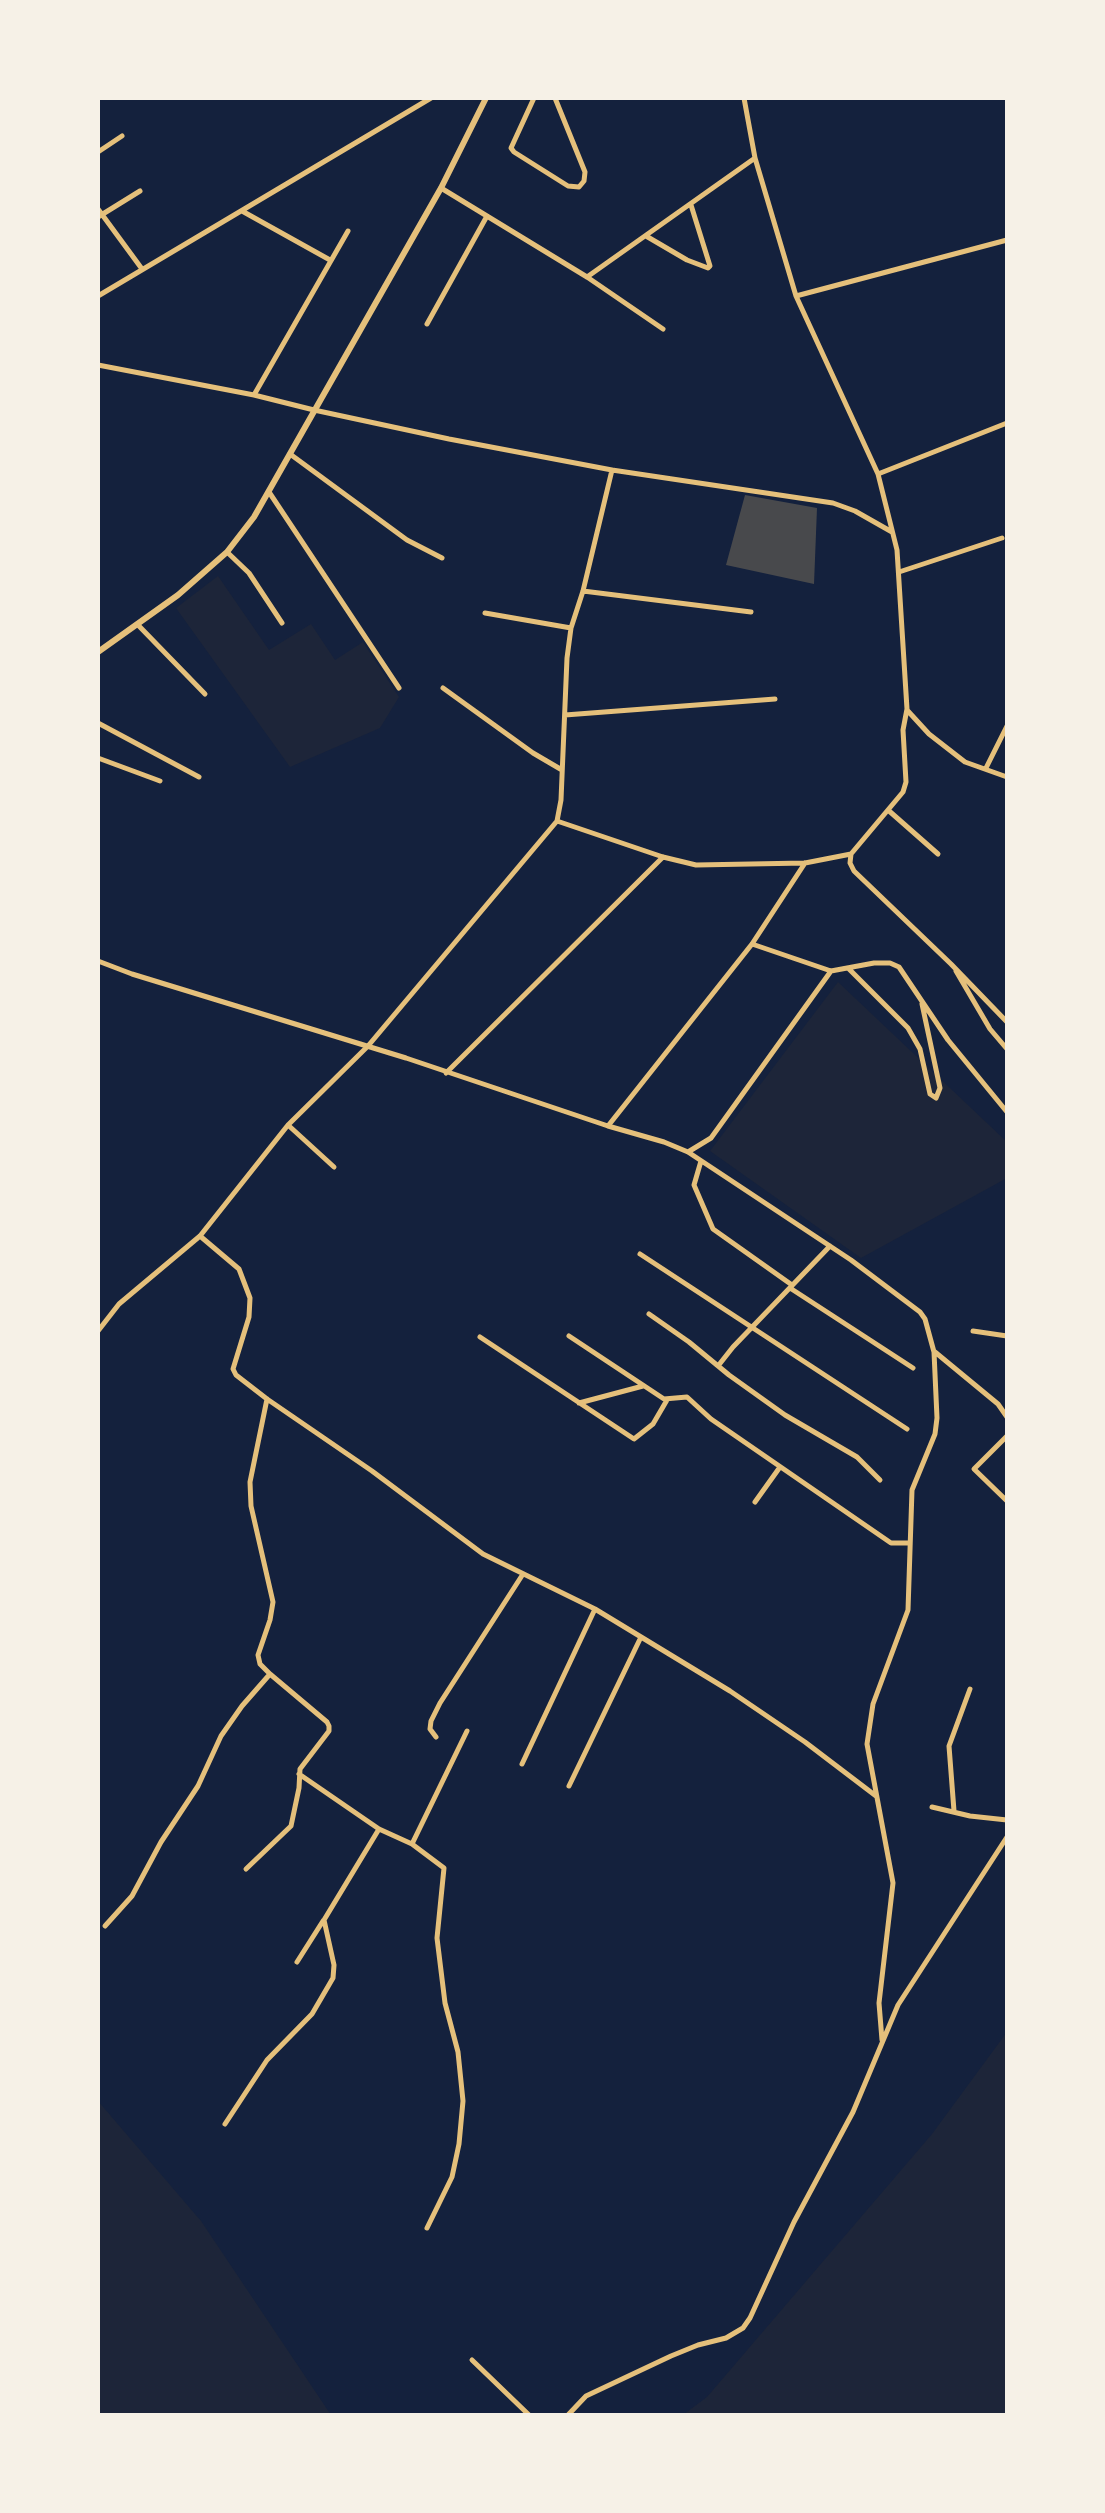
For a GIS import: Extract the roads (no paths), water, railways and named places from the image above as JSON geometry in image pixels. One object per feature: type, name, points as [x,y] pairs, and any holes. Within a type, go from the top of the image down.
[{"type":"street","points":[[98,296],[431,98]]},
{"type":"street","points":[[98,652],[178,595],[227,552],[254,517],[441,188],[486,98]]},
{"type":"street","points":[[534,98],[511,148],[568,186],[579,187],[584,181],[585,172],[555,98]]},
{"type":"street","points":[[744,98],[755,158],[796,296],[878,474],[899,572],[907,709],[903,730],[906,782],[903,792],[851,854],[850,863],[854,871],[1007,1022]]},
{"type":"street","points":[[98,152],[122,136]]},
{"type":"street","points":[[587,277],[755,158]]},
{"type":"street","points":[[441,188],[587,277],[663,329]]},
{"type":"street","points":[[140,191],[99,213],[142,269]]},
{"type":"street","points":[[646,236],[687,260],[708,268],[710,266],[691,205]]},
{"type":"street","points":[[242,211],[330,260]]},
{"type":"street","points":[[427,324],[487,216]]},
{"type":"street","points":[[254,395],[348,231]]},
{"type":"street","points":[[796,296],[1007,240]]},
{"type":"street","points":[[98,365],[612,470],[833,503],[855,511],[893,533]]},
{"type":"street","points":[[878,474],[1007,423]]},
{"type":"street","points":[[290,454],[407,540],[442,558]]},
{"type":"street","points":[[98,1331],[119,1304],[200,1236],[288,1125],[368,1046],[557,821],[561,800],[571,628],[612,470]]},
{"type":"street","points":[[269,492],[399,688]]},
{"type":"street","points":[[899,572],[1002,538]]},
{"type":"street","points":[[227,552],[249,573],[282,623]]},
{"type":"street","points":[[583,591],[751,612]]},
{"type":"street","points":[[485,613],[571,628]]},
{"type":"street","points":[[138,625],[205,694]]},
{"type":"street","points":[[443,688],[533,753],[562,770]]},
{"type":"street","points":[[565,715],[775,699]]},
{"type":"street","points":[[907,709],[929,734],[965,762],[1007,777]]},
{"type":"street","points":[[98,723],[199,777]]},
{"type":"street","points":[[986,768],[1007,726]]},
{"type":"street","points":[[98,758],[160,781]]},
{"type":"street","points":[[888,810],[938,854]]},
{"type":"street","points":[[557,821],[696,865],[805,863],[851,854]]},
{"type":"street","points":[[446,1073],[663,857]]},
{"type":"street","points":[[608,1126],[752,944],[805,863]]},
{"type":"street","points":[[752,944],[831,971],[874,963],[890,963],[899,967],[948,1040],[1007,1112]]},
{"type":"street","points":[[98,961],[688,1152],[830,1246],[920,1312],[925,1319],[934,1352],[937,1418],[935,1434],[912,1490],[908,1610],[873,1704],[867,1744],[893,1883],[879,2003],[882,2040]]},
{"type":"street","points":[[951,964],[990,1029],[1007,1049]]},
{"type":"street","points":[[849,968],[908,1028],[920,1049],[930,1094],[936,1098],[940,1088],[921,999]]},
{"type":"street","points":[[688,1152],[711,1138],[831,971]]},
{"type":"street","points":[[288,1125],[334,1167]]},
{"type":"street","points":[[701,1161],[694,1185],[713,1229],[913,1368]]},
{"type":"street","points":[[200,1236],[239,1269],[247,1285],[249,1317],[233,1369],[236,1375],[483,1554],[595,1609],[730,1691],[805,1742],[876,1797]]},
{"type":"street","points":[[718,1366],[830,1246]]},
{"type":"street","points":[[640,1254],[907,1429]]},
{"type":"street","points":[[649,1314],[785,1415],[857,1457],[880,1480]]},
{"type":"street","points":[[973,1331],[1007,1336]]},
{"type":"street","points":[[569,1336],[667,1400]]},
{"type":"street","points":[[480,1337],[634,1439],[653,1424],[667,1400],[687,1397],[711,1419],[891,1543],[910,1543]]},
{"type":"street","points":[[934,1352],[998,1404],[1007,1417]]},
{"type":"street","points":[[579,1403],[644,1385]]},
{"type":"street","points":[[246,1869],[291,1826],[301,1765],[329,1731],[329,1726],[260,1664],[258,1655],[273,1602],[251,1506],[250,1482],[267,1399]]},
{"type":"street","points":[[1007,1436],[974,1469],[1007,1501]]},
{"type":"street","points":[[755,1502],[780,1467]]},
{"type":"street","points":[[436,1737],[430,1729],[440,1703],[523,1574]]},
{"type":"street","points":[[522,1764],[595,1609]]},
{"type":"street","points":[[569,1786],[641,1637]]},
{"type":"street","points":[[105,1926],[132,1896],[161,1842],[198,1786],[221,1736],[270,1674]]},
{"type":"street","points":[[954,1811],[949,1746],[970,1689]]},
{"type":"street","points":[[412,1844],[467,1731]]},
{"type":"street","points":[[299,1774],[379,1829],[412,1844],[444,1868],[437,1938],[445,2003],[458,2052],[463,2101],[452,2177],[427,2228]]},
{"type":"street","points":[[932,1807],[1007,1820]]},
{"type":"street","points":[[297,1962],[379,1829]]},
{"type":"street","points":[[568,2415],[586,2396],[671,2356],[726,2338],[743,2328],[794,2222],[842,2135],[898,2005],[1007,1837]]},
{"type":"street","points":[[225,2124],[267,2060],[312,2014],[333,1978],[334,1965],[324,1920]]},
{"type":"street","points":[[472,2360],[529,2415]]}]
